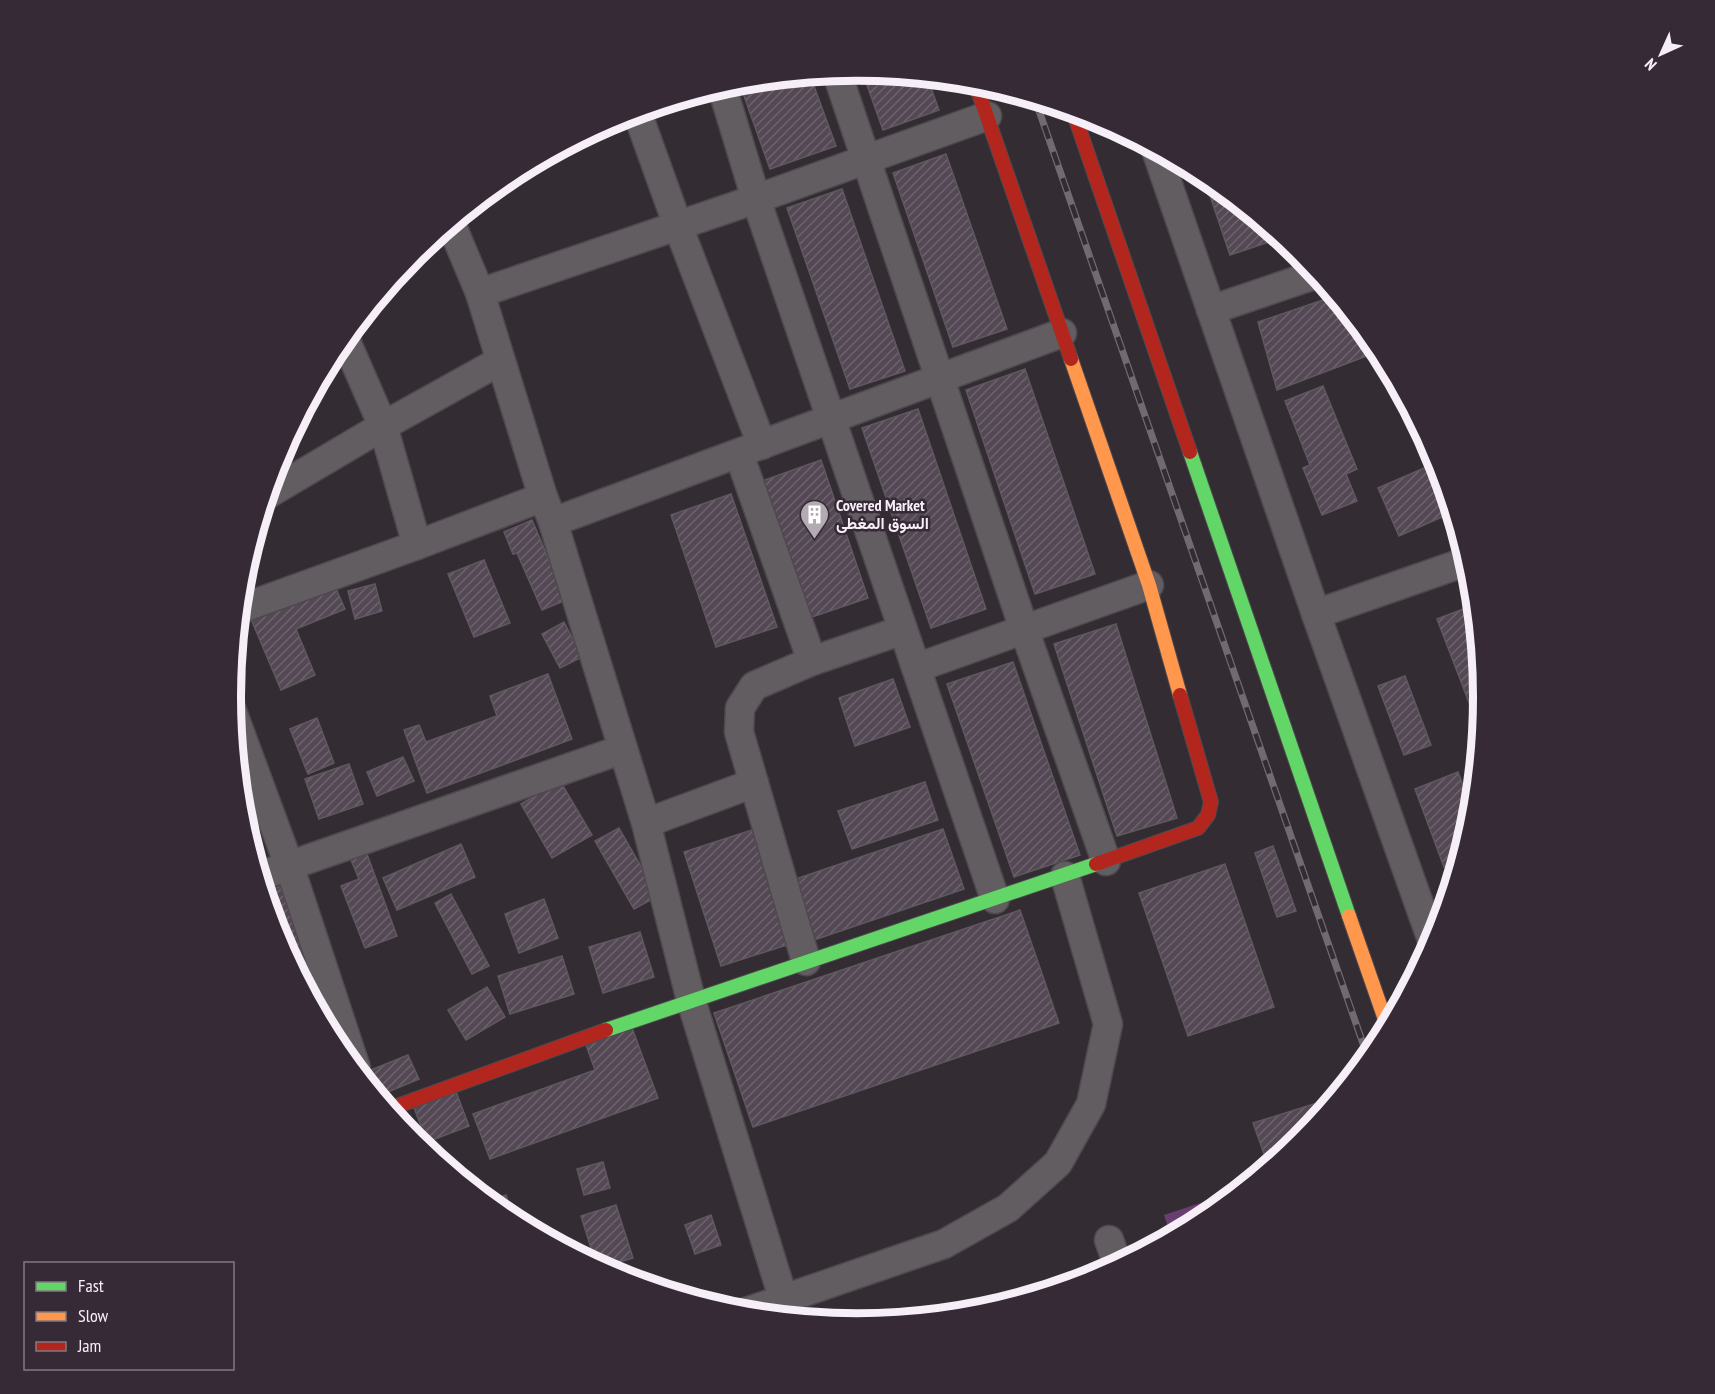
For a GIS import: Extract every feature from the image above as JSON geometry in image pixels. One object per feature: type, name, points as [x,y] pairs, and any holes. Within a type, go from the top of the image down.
[{"type":"main road","points":[[397,1106],[467,1078],[691,1000],[1065,876],[1198,828],[1208,815],[1211,802],[1149,585],[979,93]]},
{"type":"main road","points":[[1077,122],[1384,1016]]},
{"type":"street","points":[[840,81],[1024,629],[1106,861]]},
{"type":"street","points":[[725,96],[756,199],[995,900]]},
{"type":"street","points":[[480,293],[756,199],[987,116]]},
{"type":"street","points":[[640,121],[678,226],[751,449],[812,661]]},
{"type":"street","points":[[1160,161],[1316,614],[1435,912]]},
{"type":"street","points":[[454,231],[480,293],[646,823],[691,1000],[786,1308],[944,1244],[1008,1208],[1058,1163],[1091,1104],[1108,1024],[1065,876]]},
{"type":"street","points":[[1211,310],[1308,277]]},
{"type":"street","points":[[249,606],[417,545],[751,449],[1062,333]]},
{"type":"street","points":[[349,349],[383,426],[417,545]]},
{"type":"street","points":[[278,488],[500,361]]},
{"type":"street","points":[[1316,614],[1459,564]]},
{"type":"street","points":[[916,668],[1149,585]]},
{"type":"street","points":[[806,961],[739,732],[740,708],[754,686],[812,661],[903,630]]},
{"type":"street","points":[[244,742],[289,865],[348,1043]]},
{"type":"street","points":[[267,873],[623,749]]},
{"type":"street","points":[[646,823],[754,783]]},
{"type":"shaded area","points":[[1215,1198],[1168,1228],[1164,1215]]},
{"type":"building","points":[[866,81],[930,85],[939,110],[883,130]]},
{"type":"building","points":[[813,82],[836,146],[770,169],[743,92]]},
{"type":"building","points":[[946,154],[1007,329],[953,347],[893,173]]},
{"type":"building","points":[[842,189],[905,371],[850,389],[787,208]]},
{"type":"building","points":[[1208,191],[1272,241],[1230,255]]},
{"type":"building","points":[[1327,299],[1370,355],[1277,390],[1258,322]]},
{"type":"building","points":[[1025,369],[1095,574],[1035,594],[966,390]]},
{"type":"building","points":[[1323,386],[1357,469],[1346,474],[1357,501],[1322,515],[1303,468],[1310,465],[1285,401]]},
{"type":"building","points":[[918,409],[986,609],[931,628],[862,428]]},
{"type":"building","name":"Covered Market السوق المغطى","points":[[821,460],[868,598],[809,618],[762,481]]},
{"type":"building","points":[[1429,466],[1446,515],[1399,536],[1378,488]]},
{"type":"building","points":[[731,494],[777,627],[716,647],[671,515]]},
{"type":"building","points":[[532,520],[566,600],[542,610],[517,553],[513,554],[504,532]]},
{"type":"building","points":[[484,560],[510,623],[474,637],[448,574]]},
{"type":"building","points":[[334,584],[345,609],[296,629],[315,675],[281,690],[251,619]]},
{"type":"building","points":[[375,584],[382,611],[355,619],[348,591]]},
{"type":"building","points":[[1466,608],[1467,611],[1472,657],[1473,713],[1437,619]]},
{"type":"building","points":[[564,622],[582,657],[560,668],[542,634]]},
{"type":"building","points":[[1116,624],[1177,818],[1117,836],[1054,644]]},
{"type":"building","points":[[1013,662],[1080,855],[1014,877],[947,684]]},
{"type":"building","points":[[548,674],[572,739],[427,793],[404,730],[419,725],[426,742],[497,716],[490,696]]},
{"type":"building","points":[[1405,676],[1431,745],[1404,755],[1378,686]]},
{"type":"building","points":[[893,679],[910,727],[855,746],[839,698]]},
{"type":"building","points":[[317,718],[334,763],[308,774],[290,729]]},
{"type":"building","points":[[403,757],[414,781],[377,796],[367,772]]},
{"type":"building","points":[[349,764],[363,804],[319,819],[305,779]]},
{"type":"building","points":[[1458,772],[1466,792],[1450,864],[1444,867],[1415,789]]},
{"type":"building","points":[[560,781],[592,835],[552,858],[521,804]]},
{"type":"building","points":[[925,782],[938,820],[852,849],[838,811]]},
{"type":"building","points":[[619,828],[658,896],[634,909],[595,841]]},
{"type":"building","points":[[943,829],[964,889],[811,941],[790,881]]},
{"type":"building","points":[[752,830],[790,944],[721,966],[684,852]]},
{"type":"building","points":[[461,844],[475,877],[397,910],[383,878]]},
{"type":"building","points":[[1273,846],[1296,911],[1277,917],[1255,853]]},
{"type":"building","points":[[367,854],[397,936],[365,948],[341,886],[359,879],[351,860]]},
{"type":"building","points":[[1225,864],[1274,1007],[1188,1036],[1139,893]]},
{"type":"building","points":[[281,886],[307,951],[298,955],[272,889]]},
{"type":"building","points":[[451,894],[489,966],[472,974],[435,903]]},
{"type":"building","points":[[544,899],[558,938],[519,953],[505,914]]},
{"type":"building","points":[[1020,910],[1059,1023],[753,1127],[714,1013]]},
{"type":"building","points":[[640,932],[654,977],[603,993],[589,947]]},
{"type":"building","points":[[562,956],[574,994],[510,1014],[498,976]]},
{"type":"building","points":[[316,982],[328,1011],[324,1005],[313,983]]},
{"type":"building","points":[[487,987],[505,1017],[466,1040],[448,1010]]},
{"type":"building","points":[[632,1028],[658,1098],[490,1159],[473,1114],[595,1070],[586,1045]]},
{"type":"building","points":[[408,1055],[419,1079],[386,1093],[368,1071]]},
{"type":"building","points":[[455,1089],[469,1126],[430,1141],[424,1135],[413,1105]]},
{"type":"building","points":[[1322,1101],[1266,1158],[1253,1123]]},
{"type":"building","points":[[603,1162],[610,1188],[584,1195],[577,1169]]},
{"type":"building","points":[[506,1195],[509,1205],[499,1197]]},
{"type":"building","points":[[616,1205],[633,1258],[616,1263],[592,1252],[581,1216]]},
{"type":"building","points":[[711,1215],[721,1245],[695,1254],[685,1225]]},
{"type":"railway","points":[[1038,109],[1364,1047]]},
{"type":"traffic: fast","points":[[1190,452],[1349,916]]},
{"type":"traffic: fast","points":[[606,1030],[1096,864]]},
{"type":"traffic: slow","points":[[1071,359],[1149,585],[1180,695]]},
{"type":"traffic: slow","points":[[1349,916],[1384,1016]]},
{"type":"traffic: jam","points":[[979,93],[1071,359]]},
{"type":"traffic: jam","points":[[1077,122],[1190,452]]},
{"type":"traffic: jam","points":[[1096,864],[1198,828],[1208,815],[1211,802],[1180,695]]},
{"type":"traffic: jam","points":[[397,1106],[606,1030]]},
{"type":"place","name":"Covered Market السوق المغطى","points":[[815,540]]}]
